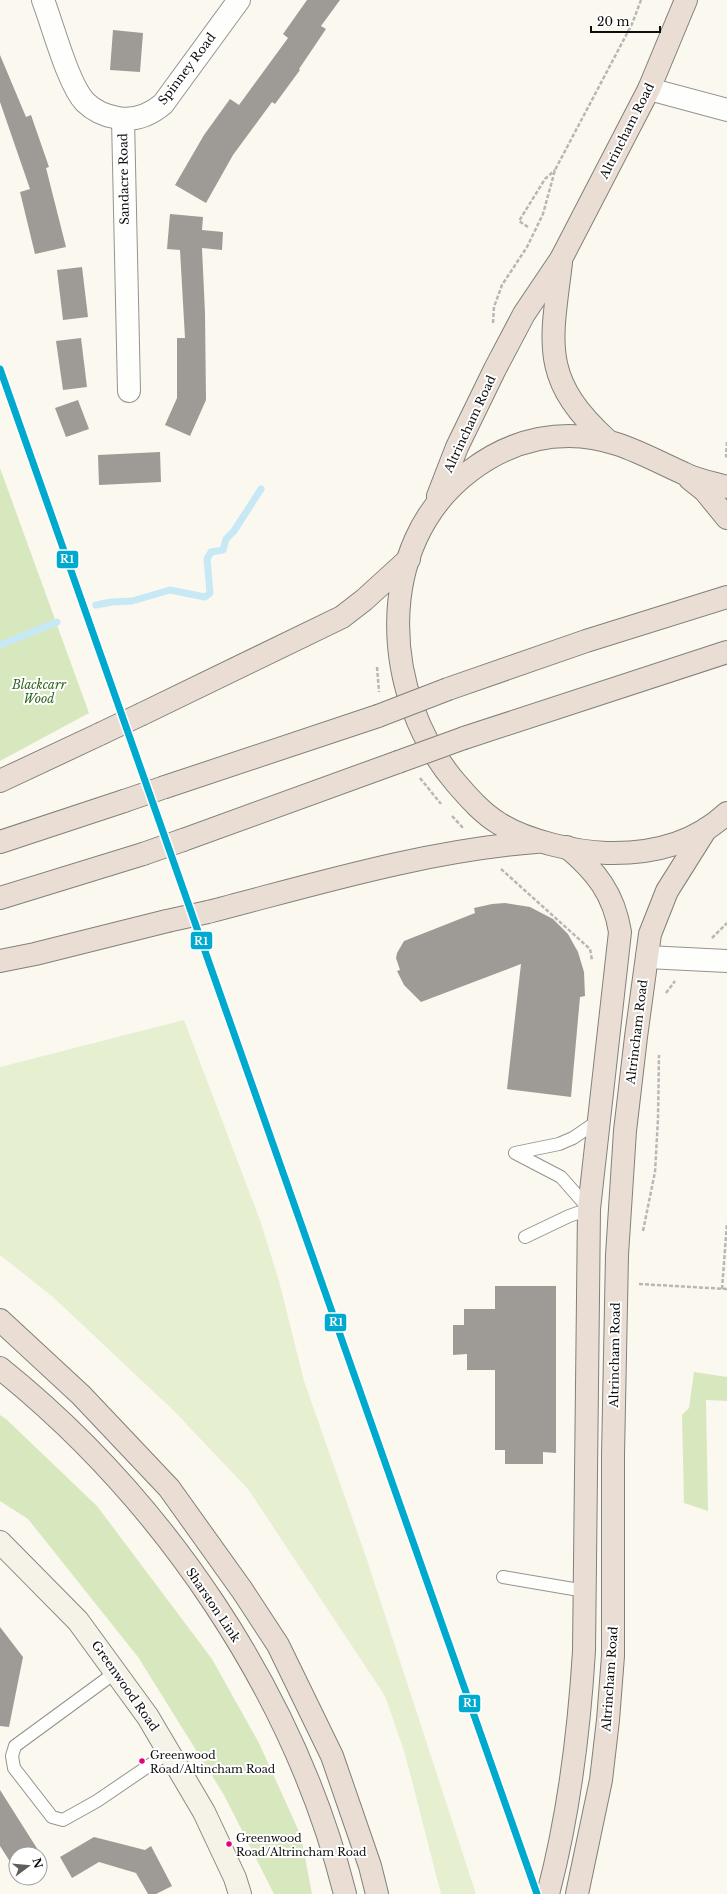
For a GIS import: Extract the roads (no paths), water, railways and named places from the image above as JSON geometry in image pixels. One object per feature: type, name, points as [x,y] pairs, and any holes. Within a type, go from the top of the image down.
[{"type":"highway","name":"Altrincham Road","points":[[434,508],[457,447],[495,369],[524,314],[561,259],[649,88],[686,0]]},
{"type":"highway","name":"Altrincham Road","points":[[561,259],[553,325],[554,362],[562,384],[576,407],[588,423],[607,440]]},
{"type":"highway","points":[[727,487],[684,474],[658,460],[607,440],[568,436],[543,438],[509,448],[479,464],[464,475],[451,487],[434,508],[414,543],[409,559],[399,602],[397,627],[398,650],[406,691],[422,731],[449,775],[482,810],[500,824],[541,842],[590,853],[630,853],[648,851],[674,845],[706,829],[727,812]]},
{"type":"highway","points":[[684,474],[704,491],[727,518]]},
{"type":"highway","points":[[0,781],[342,617],[364,600],[409,559]]},
{"type":"highway","points":[[0,842],[378,716],[448,689],[586,641],[727,597]]},
{"type":"highway","points":[[0,898],[143,854],[464,738],[727,652]]},
{"type":"highway","name":"Altrincham Road","points":[[577,1894],[600,1780],[608,1720],[613,1656],[613,1455],[617,1255],[625,1131],[650,934],[658,913],[682,866],[706,829]]},
{"type":"highway","points":[[0,961],[35,954],[208,912],[367,871],[482,848],[541,842]]},
{"type":"highway","points":[[548,1894],[556,1864],[572,1776],[580,1718],[584,1651],[589,1209],[620,932],[616,908],[605,886],[579,857],[567,847]]},
{"type":"highway","points":[[0,1320],[81,1396],[169,1488],[242,1590],[278,1645],[329,1750],[352,1810],[370,1866],[377,1894]]},
{"type":"highway","name":"Sharston Link","points":[[0,1368],[58,1417],[100,1460],[143,1509],[214,1604],[249,1659],[267,1692],[301,1764],[322,1819],[344,1894]]},
{"type":"street","name":"Sandacre Road","points":[[43,0],[79,94],[86,103],[96,110],[106,115],[123,119],[129,391]]},
{"type":"street","name":"Spinney Road","points":[[123,119],[146,115],[155,111],[163,104],[239,0]]},
{"type":"street","points":[[649,88],[727,110]]},
{"type":"street","points":[[647,957],[727,961]]},
{"type":"street","name":"Greenwood Road","points":[[0,1542],[78,1621],[148,1717],[204,1812],[235,1878],[240,1894]]},
{"type":"lane","points":[[525,1237],[569,1216],[589,1209],[561,1177],[515,1153],[559,1144],[573,1138],[598,1121]]},
{"type":"lane","points":[[503,1577],[585,1590]]},
{"type":"lane","points":[[116,1672],[15,1746],[12,1756],[14,1768],[52,1817],[63,1820],[97,1801],[170,1752]]},
{"type":"waterway","points":[[96,605],[112,602],[132,601],[170,590],[205,597],[210,593],[207,559],[211,552],[223,550],[226,539],[234,531],[261,489]]},
{"type":"waterway","points":[[0,645],[57,622]]},
{"type":"railway","points":[[0,369],[537,1894]]},
{"type":"place","name":"Greenwood Road/Altincham Road","points":[[142,1761]]},
{"type":"place","name":"Greenwood Road/Altrincham Road","points":[[229,1844]]},
{"type":"park label","name":"Blackcarr Wood","points":[[39,692]]}]
